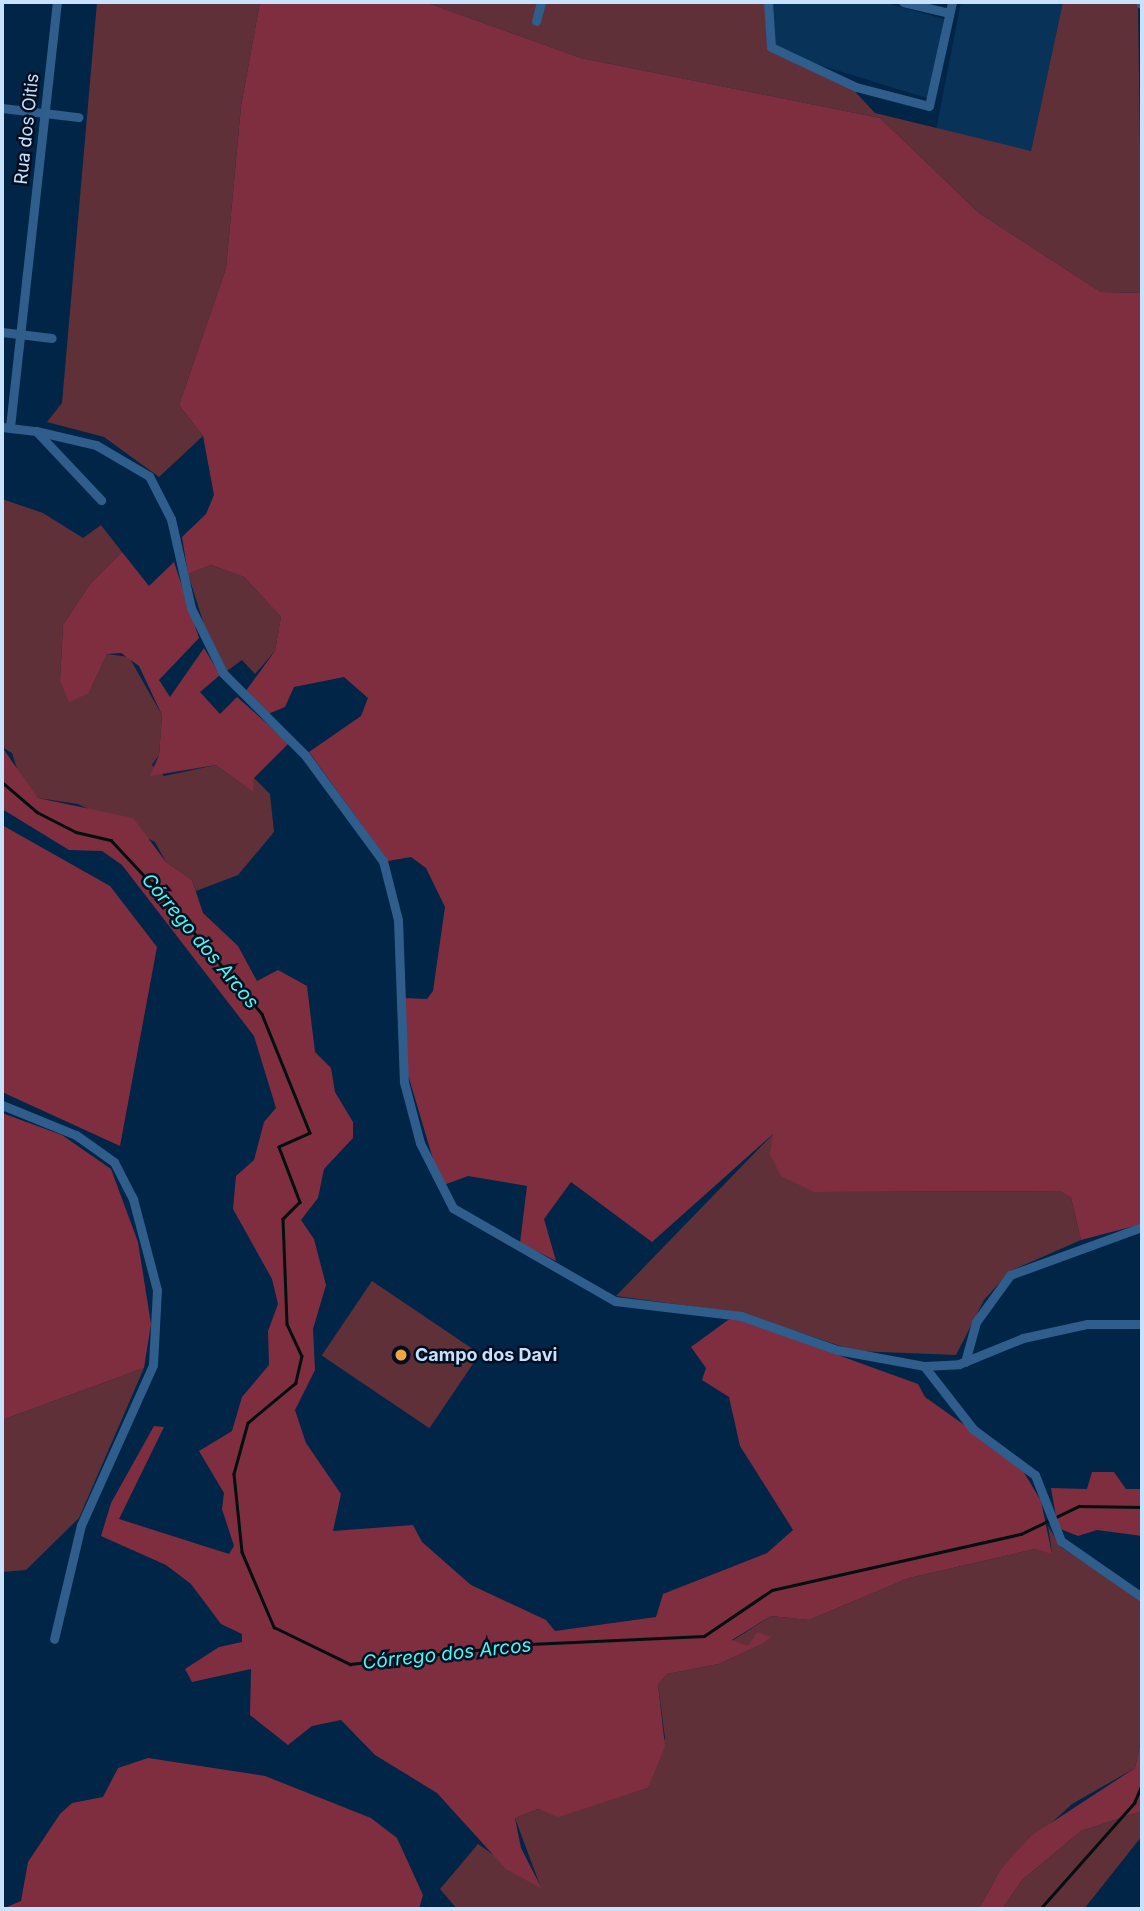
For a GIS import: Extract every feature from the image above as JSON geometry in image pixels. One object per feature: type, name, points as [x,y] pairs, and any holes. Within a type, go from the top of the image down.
[{"type":"street","name":"Rua dos Oitis","points":[[6,427],[21,334],[57,2]]},
{"type":"street","points":[[536,21],[541,2]]},
{"type":"street","points":[[768,2],[771,47],[856,87],[929,106],[951,2]]},
{"type":"street","points":[[902,2],[949,13]]},
{"type":"street","points":[[2,108],[78,117]]},
{"type":"street","points":[[2,332],[52,338]]},
{"type":"street","points":[[6,427],[36,430],[96,445],[149,476],[171,519],[191,608],[223,673],[305,755],[383,861],[398,920],[402,1068],[420,1143],[453,1208],[615,1300],[741,1316],[847,1353],[925,1366],[965,1362],[1054,1331],[1142,1324]]},
{"type":"street","points":[[36,430],[101,500]]},
{"type":"street","points":[[2,1105],[76,1135],[114,1162],[133,1199],[157,1290],[153,1365],[81,1525],[54,1639]]},
{"type":"street","points":[[965,1362],[976,1322],[1010,1275],[1142,1227]]},
{"type":"street","points":[[925,1366],[973,1429],[1022,1461],[1071,1551],[1116,1574],[1142,1597]]},
{"type":"shaded area","points":[[97,2],[260,2],[241,106],[226,268],[179,405],[203,436],[159,477],[104,437],[47,422],[62,403]]},
{"type":"shaded area","points":[[260,2],[425,2],[581,58],[880,118],[979,213],[1101,292],[1142,293],[1142,1224],[1081,1240],[1071,1198],[1060,1191],[814,1192],[781,1176],[770,1154],[773,1134],[652,1242],[571,1182],[544,1219],[556,1261],[520,1243],[527,1186],[468,1176],[441,1186],[406,1068],[402,998],[427,999],[433,991],[445,907],[426,868],[411,857],[388,861],[309,752],[361,716],[368,698],[344,677],[294,687],[285,707],[268,714],[245,692],[275,651],[281,617],[244,577],[211,565],[188,574],[182,537],[206,514],[214,495],[203,436],[179,405],[226,268],[241,106]]},
{"type":"shaded area","points":[[425,2],[768,2],[771,47],[847,83],[875,113],[1031,151],[1063,2],[1138,2],[1142,293],[1101,292],[979,213],[880,118],[581,58]]},
{"type":"shaded area","points":[[769,2],[883,2],[944,19],[930,99],[787,55],[769,39]]},
{"type":"shaded area","points":[[961,2],[1063,2],[1031,151],[936,130]]},
{"type":"shaded area","points":[[2,499],[43,513],[83,538],[101,525],[122,552],[90,584],[63,625],[60,680],[89,693],[107,654],[129,657],[162,715],[159,755],[152,765],[164,776],[216,765],[252,791],[254,778],[270,794],[274,832],[238,875],[196,891],[192,880],[166,862],[155,842],[78,804],[38,798],[21,781],[12,753],[2,747]]},
{"type":"shaded area","points":[[122,552],[149,586],[174,562],[199,638],[159,680],[170,697],[204,648],[220,675],[200,692],[220,714],[237,697],[289,743],[254,778],[253,792],[216,765],[150,776],[159,755],[162,715],[139,666],[121,653],[107,654],[89,693],[69,702],[60,680],[63,625],[90,584]]},
{"type":"shaded area","points":[[211,565],[244,577],[281,617],[275,651],[255,674],[242,660],[227,671],[207,634],[188,574]]},
{"type":"shaded area","points":[[2,747],[38,798],[133,818],[166,862],[192,880],[203,913],[238,946],[257,981],[278,970],[307,986],[315,1052],[331,1068],[335,1092],[353,1122],[353,1138],[324,1169],[318,1198],[301,1220],[314,1239],[326,1285],[313,1329],[315,1370],[295,1410],[306,1443],[341,1494],[333,1531],[413,1525],[422,1542],[471,1585],[546,1620],[555,1631],[656,1617],[663,1594],[767,1553],[793,1530],[740,1446],[729,1397],[702,1380],[706,1368],[691,1347],[728,1320],[741,1320],[918,1384],[925,1397],[1019,1464],[1041,1501],[1052,1554],[1035,1549],[909,1578],[809,1620],[771,1616],[732,1640],[748,1646],[757,1632],[771,1637],[760,1645],[719,1664],[667,1674],[658,1685],[665,1746],[648,1788],[558,1817],[538,1809],[515,1818],[521,1848],[542,1889],[506,1869],[437,1793],[375,1755],[341,1720],[312,1726],[288,1745],[250,1715],[251,1669],[192,1682],[185,1669],[219,1647],[242,1642],[242,1634],[221,1624],[191,1584],[166,1565],[101,1536],[111,1503],[154,1426],[164,1427],[119,1519],[229,1554],[234,1546],[222,1509],[224,1493],[199,1451],[232,1431],[242,1397],[269,1365],[268,1331],[278,1304],[272,1279],[233,1209],[236,1176],[254,1160],[264,1122],[276,1108],[254,1036],[122,865],[102,851],[69,850],[2,809]]},
{"type":"shaded area","points":[[2,825],[110,886],[157,947],[120,1146],[2,1092]]},
{"type":"shaded area","points":[[2,1113],[62,1135],[111,1169],[138,1242],[151,1324],[144,1368],[2,1420]]},
{"type":"shaded area","points":[[774,1133],[814,1192],[1060,1191],[1071,1198],[1081,1240],[1010,1271],[984,1300],[956,1355],[855,1351],[742,1313],[616,1296]]},
{"type":"shaded area","name":"Campo dos Davi","points":[[372,1281],[480,1354],[429,1428],[322,1356]]},
{"type":"shaded area","points":[[144,1368],[79,1518],[26,1570],[2,1572],[2,1420]]},
{"type":"shaded area","points":[[1092,1472],[1114,1472],[1126,1489],[1142,1489],[1142,1536],[1097,1530],[1078,1536],[1058,1528],[1051,1488],[1087,1489]]},
{"type":"shaded area","points":[[1048,1526],[1061,1547],[1142,1600],[1142,1735],[1135,1768],[1072,1804],[1000,1870],[979,1909],[457,1909],[440,1889],[478,1844],[541,1888],[515,1818],[538,1809],[558,1816],[648,1788],[665,1738],[658,1685],[667,1674],[719,1664],[760,1645],[757,1639],[748,1647],[732,1641],[771,1616],[809,1620],[909,1578],[1035,1549],[1052,1553]]},
{"type":"shaded area","points":[[1142,1735],[1142,1811],[1081,1831],[1022,1880],[1002,1909],[979,1909],[1000,1870],[1031,1836],[1135,1768]]},
{"type":"shaded area","points":[[148,1758],[265,1776],[371,1818],[397,1838],[423,1895],[419,1909],[2,1909],[21,1901],[28,1862],[60,1814],[72,1803],[103,1797],[118,1768]]},
{"type":"shaded area","points":[[1142,1811],[1142,1836],[1084,1909],[1002,1909],[1022,1880],[1081,1831]]},
{"type":"waterway","name":"Córrego dos Arcos","points":[[2,782],[37,812],[76,832],[111,840],[166,899],[262,1014],[310,1133],[279,1147],[300,1202],[283,1219],[287,1324],[302,1356],[296,1383],[248,1423],[234,1474],[242,1552],[274,1627],[350,1664],[530,1644],[704,1636],[772,1590],[1021,1534],[1079,1506],[1142,1507]]},
{"type":"waterway","points":[[1040,1909],[1134,1803],[1142,1784]]},
{"type":"place","name":"Campo dos Davi","points":[[401,1355]]}]
